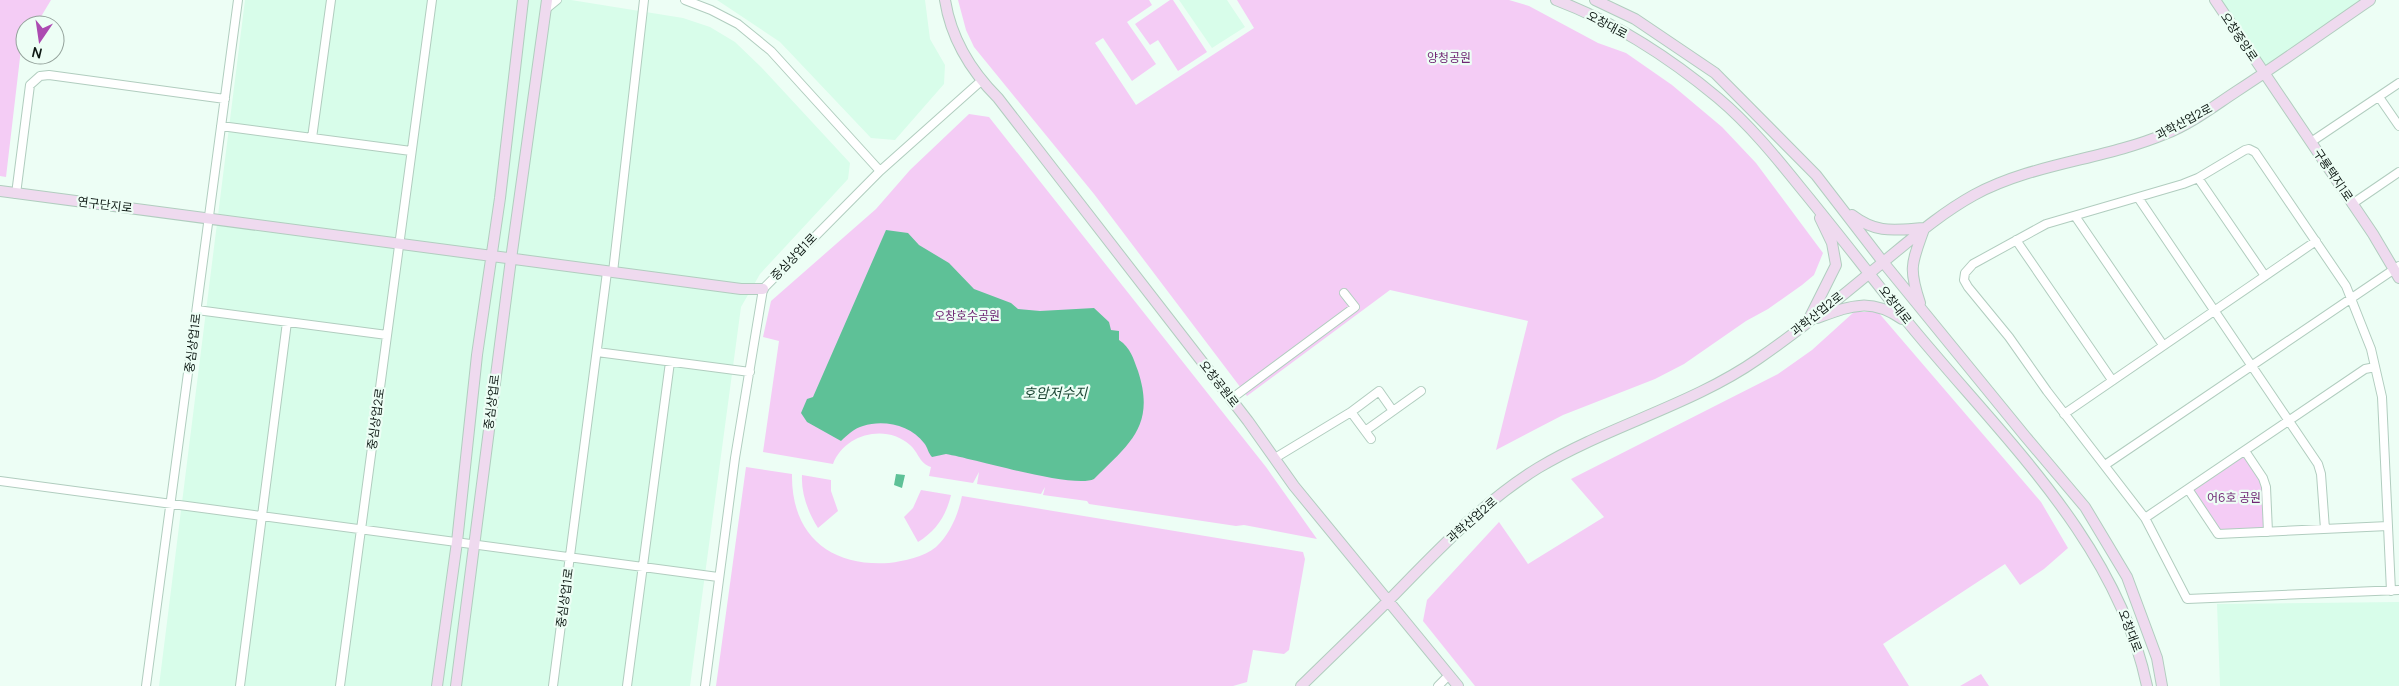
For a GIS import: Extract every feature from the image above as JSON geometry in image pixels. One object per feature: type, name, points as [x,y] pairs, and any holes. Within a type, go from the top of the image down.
[{"type":"street","name":"중심상업1로","points":[[146,686],[172,504],[238,0]]},
{"type":"street","points":[[312,138],[331,0]]},
{"type":"street","name":"중심상업2로","points":[[340,686],[432,0]]},
{"type":"street","name":"중심상업로","points":[[437,686],[456,542],[477,355],[500,198],[523,0]]},
{"type":"street","points":[[546,4],[557,0]]},
{"type":"street","name":"중심상업1로","points":[[553,686],[597,352],[610,272],[644,0]]},
{"type":"street","points":[[685,0],[711,10],[738,24],[771,51],[880,171],[981,81]]},
{"type":"street","name":"오창공원로","points":[[945,0],[952,29],[981,81],[998,98],[1231,399],[1294,486],[1458,686]]},
{"type":"street","name":"오창대로","points":[[1556,0],[1606,23],[1644,45],[1712,94],[1774,155],[1910,324],[2066,512],[2091,548],[2135,637],[2147,686]]},
{"type":"street","name":"오창대로","points":[[1595,0],[1635,19],[1715,73],[1816,174],[1922,310],[2085,506],[2127,577],[2157,658],[2162,686]]},
{"type":"street","name":"오창중앙로","points":[[2214,0],[2264,74]]},
{"type":"street","name":"과학산업2로","points":[[1301,686],[1448,539],[1512,486],[1535,470],[1575,448],[1693,395],[1756,360],[1884,262],[1924,228],[1949,210],[1993,185],[2144,142],[2168,133],[2194,119],[2264,74],[2370,0]]},
{"type":"street","name":"중심상업로","points":[[456,686],[473,545],[546,4]]},
{"type":"street","name":"구룡택지1로","points":[[2264,74],[2398,271]]},
{"type":"street","points":[[16,194],[30,84],[40,76],[49,75],[225,99]]},
{"type":"street","points":[[2310,142],[2399,83]]},
{"type":"street","points":[[2379,97],[2399,126]]},
{"type":"street","points":[[222,126],[411,152]]},
{"type":"street","points":[[2249,149],[2255,152],[2316,241],[2352,298],[2368,340],[2382,397],[2388,526],[2395,590],[2187,599],[2145,518],[2064,414],[2009,337],[1964,280],[1965,273],[1973,264],[2046,224],[2139,198],[2198,178],[2233,156],[2249,149]]},
{"type":"street","name":"중심상업1로","points":[[705,686],[735,458],[764,289],[880,171]]},
{"type":"street","points":[[2352,204],[2399,172]]},
{"type":"street","points":[[2198,178],[2265,276]]},
{"type":"street","name":"연구단지로","points":[[0,191],[210,218]]},
{"type":"street","points":[[2139,198],[2253,364],[2318,464],[2321,474],[2325,529]]},
{"type":"street","points":[[1809,320],[1836,265],[1832,243],[1813,203]]},
{"type":"street","points":[[1840,206],[1866,225],[1880,230],[1924,228],[1912,267],[1912,278],[1922,310]]},
{"type":"street","points":[[2075,216],[2164,345]]},
{"type":"street","points":[[210,218],[491,257],[741,289],[764,289]]},
{"type":"street","points":[[2016,240],[2112,380]]},
{"type":"street","points":[[2064,414],[2316,241]]},
{"type":"street","points":[[2104,465],[2352,298],[2398,271]]},
{"type":"street","points":[[1231,399],[1355,307],[1344,293]]},
{"type":"street","points":[[1809,320],[1848,307],[1862,305],[1884,308],[1910,324]]},
{"type":"street","points":[[197,310],[387,335]]},
{"type":"street","points":[[240,686],[287,322]]},
{"type":"street","points":[[597,352],[750,372]]},
{"type":"street","points":[[627,686],[670,362]]},
{"type":"street","points":[[2145,518],[2365,369],[2375,367]]},
{"type":"street","points":[[1274,458],[1352,412],[1379,391],[1393,412]]},
{"type":"street","points":[[1365,432],[1421,391]]},
{"type":"street","points":[[1352,412],[1371,439]]},
{"type":"street","points":[[2245,451],[2263,478],[2266,487],[2268,532]]},
{"type":"street","points":[[0,481],[718,577]]},
{"type":"street","points":[[2188,489],[2218,534],[2388,526]]},
{"type":"street","points":[[1438,686],[1449,675]]},
{"type":"shaded area","points":[[245,0],[571,0],[683,18],[710,27],[735,42],[761,67],[850,163],[848,179],[760,274],[741,307],[690,686],[159,686]]},
{"type":"shaded area","points":[[717,0],[925,0],[930,39],[945,65],[944,84],[895,140],[871,138],[780,42]]},
{"type":"shaded area","points":[[1179,0],[1227,0],[1245,27],[1212,48]]},
{"type":"shaded area","points":[[2213,0],[2372,0],[2264,73]]},
{"type":"shaded area","points":[[2399,602],[2399,686],[2220,686],[2217,604]]},
{"type":"green space","points":[[0,0],[51,0],[42,15],[15,15],[15,65],[19,65],[6,177],[0,176]]},
{"type":"green space","name":"양청공원","points":[[958,0],[1149,0],[1152,5],[1127,22],[1156,64],[1132,81],[1103,38],[1095,43],[1136,105],[1254,28],[1237,0],[1509,0],[1529,6],[1598,43],[1626,53],[1672,85],[1722,127],[1756,163],[1823,253],[1814,275],[1802,285],[1684,364],[1655,379],[1563,415],[1496,450],[1528,321],[1390,290],[1247,396],[1094,194],[974,47],[966,30]]},
{"type":"green space","points":[[1170,0],[1173,0],[1207,52],[1178,71],[1158,40],[1150,45],[1135,24]]},
{"type":"green space","name":"오창호수공원","points":[[969,114],[989,117],[1266,467],[1317,539],[1244,525],[1236,526],[1089,504],[1087,501],[1043,495],[1045,487],[1041,494],[977,484],[979,472],[973,483],[929,476],[931,467],[921,460],[913,448],[900,438],[889,434],[878,433],[856,439],[846,445],[838,454],[833,464],[763,452],[779,341],[763,337],[771,301],[876,209],[910,170]]},
{"type":"green space","points":[[1854,312],[1878,312],[2041,502],[2068,548],[2044,569],[2020,585],[2005,564],[1883,644],[1909,686],[1475,686],[1423,621],[1427,600],[1499,522],[1528,564],[1604,517],[1571,479],[1778,374],[1812,350]]},
{"type":"green space","name":"어6호 공원","points":[[2245,451],[2263,478],[2268,532],[2218,534],[2188,489]]},
{"type":"green space","points":[[746,467],[792,474],[793,496],[798,514],[807,530],[818,543],[832,553],[868,563],[901,561],[920,556],[936,547],[956,517],[962,496],[1303,552],[1305,559],[1289,650],[1284,654],[1253,650],[1247,682],[1233,686],[716,686]]},
{"type":"green space","points":[[802,475],[831,480],[831,491],[838,511],[818,528],[806,503]]},
{"type":"green space","points":[[921,490],[951,495],[946,510],[935,528],[918,542],[904,517],[913,508]]},
{"type":"green space","points":[[1981,674],[1989,686],[1960,686]]},
{"type":"water","name":"호암저수지","points":[[886,230],[908,233],[919,245],[949,263],[974,289],[1011,303],[1018,309],[1040,311],[1094,308],[1109,322],[1111,330],[1119,331],[1119,340],[1129,350],[1138,371],[1143,390],[1144,406],[1136,432],[1128,444],[1094,479],[1083,481],[1046,477],[946,454],[932,457],[918,437],[912,432],[896,425],[879,423],[863,426],[848,434],[841,441],[807,422],[801,413],[807,399],[813,397]]},
{"type":"water","points":[[896,474],[905,475],[902,488],[894,485]]}]
